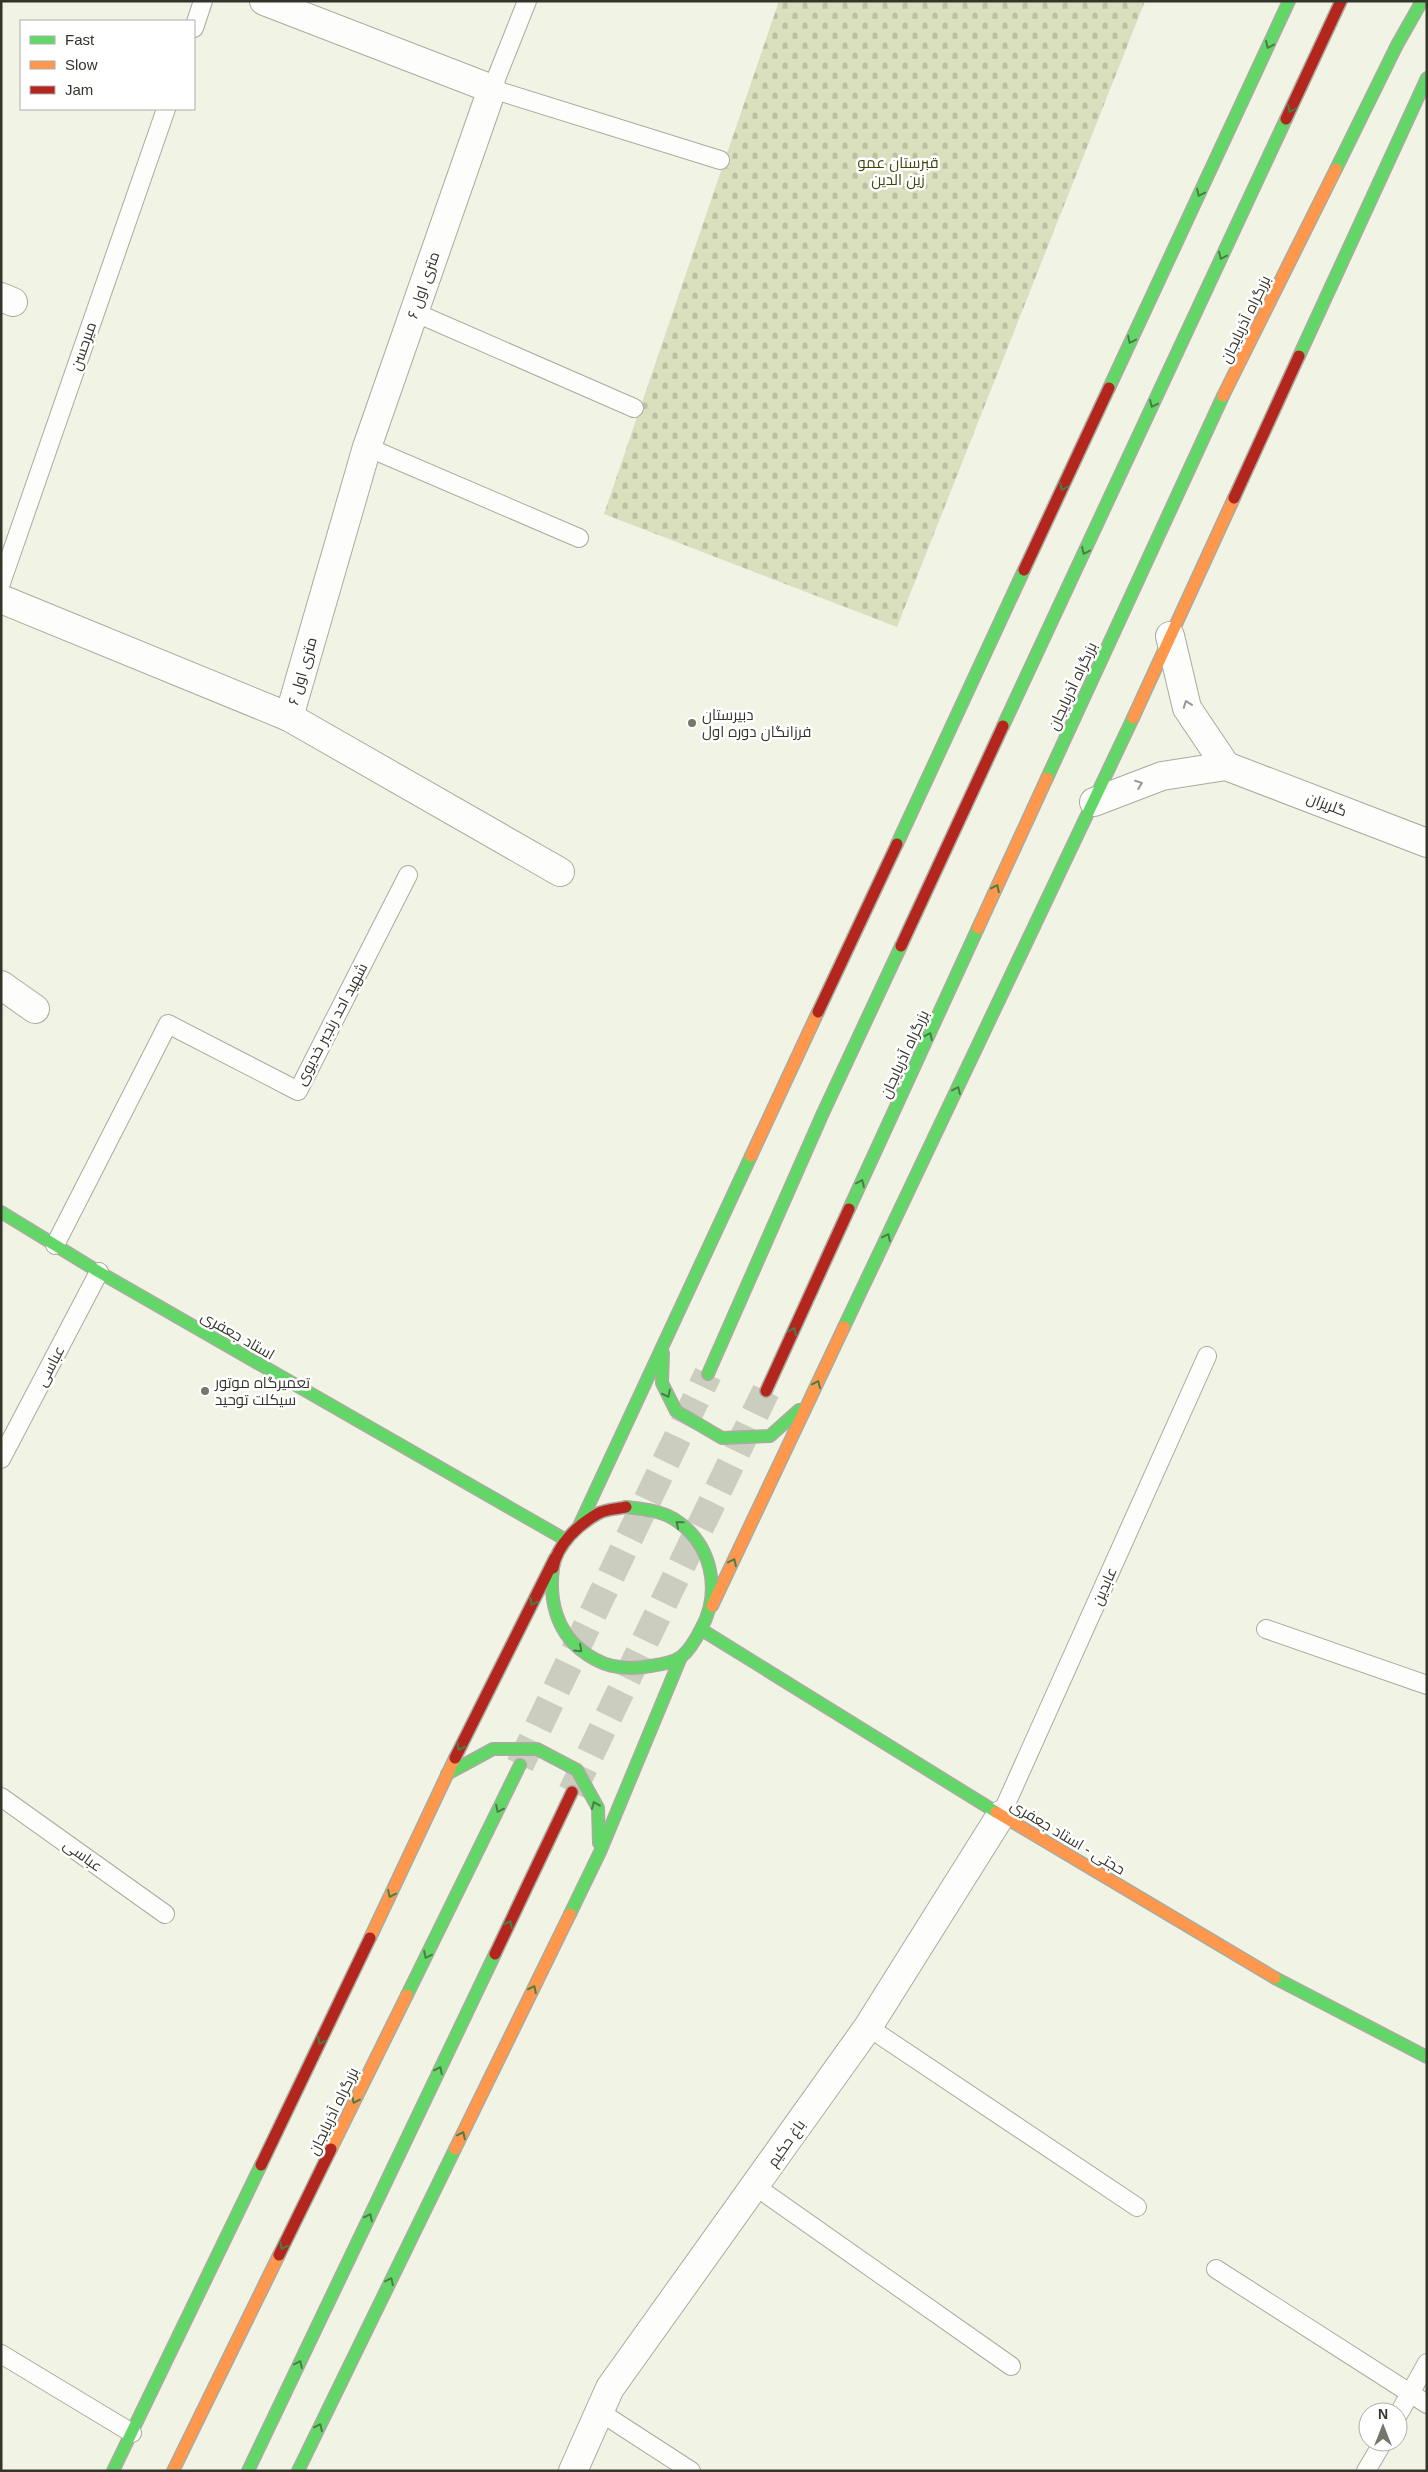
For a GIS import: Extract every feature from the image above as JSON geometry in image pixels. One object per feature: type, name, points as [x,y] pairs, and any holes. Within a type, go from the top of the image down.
[{"type":"main road","points":[[580,1526],[1289,1]]},
{"type":"main road","points":[[708,1374],[822,1113],[1341,1]]},
{"type":"main road","name":"بزرگراه آذربایجان","points":[[766,1391],[1206,431],[1397,45],[1422,1]]},
{"type":"main road","points":[[298,2471],[600,1852],[681,1657],[702,1630],[1094,802],[1427,78]]},
{"type":"main road","name":"استاد جعفری","points":[[1,1212],[99,1272],[566,1540]]},
{"type":"main road","points":[[663,1347],[662,1383],[676,1411],[722,1438],[770,1436],[809,1402]]},
{"type":"main road","points":[[113,2471],[327,2030],[447,1774],[555,1558],[566,1540],[580,1526],[601,1512],[626,1507],[651,1510],[674,1519],[693,1536],[706,1557],[712,1582],[712,1606]]},
{"type":"main road","points":[[555,1558],[549,1592],[558,1626],[580,1653],[611,1668],[646,1669],[681,1657]]},
{"type":"main road","name":"حجتی - استاد جعفری","points":[[702,1630],[1001,1815],[1262,1971],[1427,2057]]},
{"type":"main road","points":[[447,1774],[493,1749],[536,1749],[577,1770],[598,1808],[600,1852]]},
{"type":"main road","name":"بزرگراه آذربایجان","points":[[173,2471],[520,1765]]},
{"type":"main road","points":[[248,2471],[572,1792]]},
{"type":"street","points":[[264,1],[306,8],[492,89]]},
{"type":"street","name":"۶ متری اول","points":[[289,717],[366,447],[492,89]]},
{"type":"street","points":[[1,599],[289,717],[560,872]]},
{"type":"street","points":[[1170,636],[1187,708],[1226,766]]},
{"type":"street","name":"گلریزان","points":[[1094,802],[1162,776],[1226,766],[1427,843]]},
{"type":"street","points":[[1,985],[35,1009]]},
{"type":"street","name":"باغ حکیم","points":[[573,2471],[610,2388],[868,2027],[1001,1815]]},
{"type":"lane","points":[[195,25],[203,1]]},
{"type":"lane","points":[[527,1],[492,89],[720,160]]},
{"type":"lane","name":"میرحسن","points":[[1,583],[166,110]]},
{"type":"lane","points":[[414,312],[634,408]]},
{"type":"lane","points":[[366,447],[579,538]]},
{"type":"lane","name":"شهید احد رنجبر خدیوی","points":[[55,1245],[168,1024],[298,1091],[408,875]]},
{"type":"lane","name":"عباسی","points":[[1,1459],[99,1272]]},
{"type":"lane","name":"عابدین","points":[[1001,1815],[1207,1356]]},
{"type":"lane","points":[[1266,1628],[1427,1685]]},
{"type":"lane","name":"عباسی","points":[[1,1797],[165,1914]]},
{"type":"lane","points":[[868,2027],[1137,2207]]},
{"type":"lane","points":[[755,2186],[1011,2366]]},
{"type":"lane","points":[[1216,2269],[1427,2404]]},
{"type":"lane","points":[[1,2354],[132,2433]]},
{"type":"lane","points":[[1405,2402],[1427,2363]]},
{"type":"lane","points":[[600,2412],[691,2471]]},
{"type":"lane","points":[[1366,2471],[1377,2452]]},
{"type":"green space","name":"قبرستان عمو زین الدین","points":[[779,1],[1145,1],[897,627],[604,514]]},
{"type":"tunnel","points":[[520,1765],[708,1374]]},
{"type":"tunnel","points":[[572,1792],[766,1391]]},
{"type":"traffic: fast","points":[[1109,388],[1289,1]]},
{"type":"traffic: fast","points":[[1336,169],[1397,45],[1422,1]]},
{"type":"traffic: fast","points":[[1299,356],[1427,78]]},
{"type":"traffic: fast","points":[[1003,726],[1286,119]]},
{"type":"traffic: fast","points":[[1047,778],[1223,396]]},
{"type":"traffic: fast","points":[[897,844],[1024,570]]},
{"type":"traffic: fast","points":[[844,1327],[1133,718]]},
{"type":"traffic: fast","points":[[849,1209],[978,928]]},
{"type":"traffic: fast","points":[[708,1374],[823,1113],[901,946]]},
{"type":"traffic: fast","points":[[579,1526],[751,1156]]},
{"type":"traffic: fast","points":[[1,1212],[99,1272],[566,1540]]},
{"type":"traffic: fast","points":[[663,1353],[662,1383],[676,1411],[722,1438],[770,1436],[799,1410]]},
{"type":"traffic: fast","points":[[553,1568],[552,1591],[560,1623],[572,1642],[588,1655],[611,1666],[627,1668],[663,1664],[681,1657],[690,1648],[699,1633],[711,1599],[712,1584],[705,1554],[687,1529],[674,1519],[656,1512],[626,1507]]},
{"type":"traffic: fast","points":[[702,1630],[996,1812]]},
{"type":"traffic: fast","points":[[570,1914],[600,1852],[681,1657]]},
{"type":"traffic: fast","points":[[447,1774],[493,1749],[537,1749],[577,1770],[598,1808],[599,1843]]},
{"type":"traffic: fast","points":[[407,1995],[520,1765]]},
{"type":"traffic: fast","points":[[248,2471],[495,1954]]},
{"type":"traffic: fast","points":[[1275,1978],[1427,2057]]},
{"type":"traffic: fast","points":[[298,2471],[455,2149]]},
{"type":"traffic: fast","points":[[113,2471],[261,2165]]},
{"type":"traffic: slow","points":[[1223,396],[1336,169]]},
{"type":"traffic: slow","points":[[1133,718],[1234,498]]},
{"type":"traffic: slow","points":[[978,928],[1047,778]]},
{"type":"traffic: slow","points":[[751,1156],[818,1012]]},
{"type":"traffic: slow","points":[[712,1606],[844,1327]]},
{"type":"traffic: slow","points":[[370,1938],[455,1758]]},
{"type":"traffic: slow","points":[[996,1812],[1275,1978]]},
{"type":"traffic: slow","points":[[455,2149],[570,1914]]},
{"type":"traffic: slow","points":[[331,2149],[407,1995]]},
{"type":"traffic: slow","points":[[173,2471],[279,2255]]},
{"type":"traffic: jam","points":[[1286,119],[1341,1]]},
{"type":"traffic: jam","points":[[1234,498],[1299,356]]},
{"type":"traffic: jam","points":[[1024,570],[1109,388]]},
{"type":"traffic: jam","points":[[901,946],[1003,726]]},
{"type":"traffic: jam","points":[[818,1012],[897,844]]},
{"type":"traffic: jam","points":[[766,1391],[849,1209]]},
{"type":"traffic: jam","points":[[553,1568],[555,1559],[564,1543],[584,1523],[602,1512],[626,1507]]},
{"type":"traffic: jam","points":[[455,1758],[555,1558]]},
{"type":"traffic: jam","points":[[495,1954],[572,1792]]},
{"type":"traffic: jam","points":[[261,2165],[370,1938]]},
{"type":"traffic: jam","points":[[279,2255],[331,2149]]},
{"type":"place","name":"دبیرستان فرزانگان دوره اول","points":[[692,723]]},
{"type":"place","name":"تعمیرگاه موتور سیکلت توحید","points":[[205,1391]]}]
